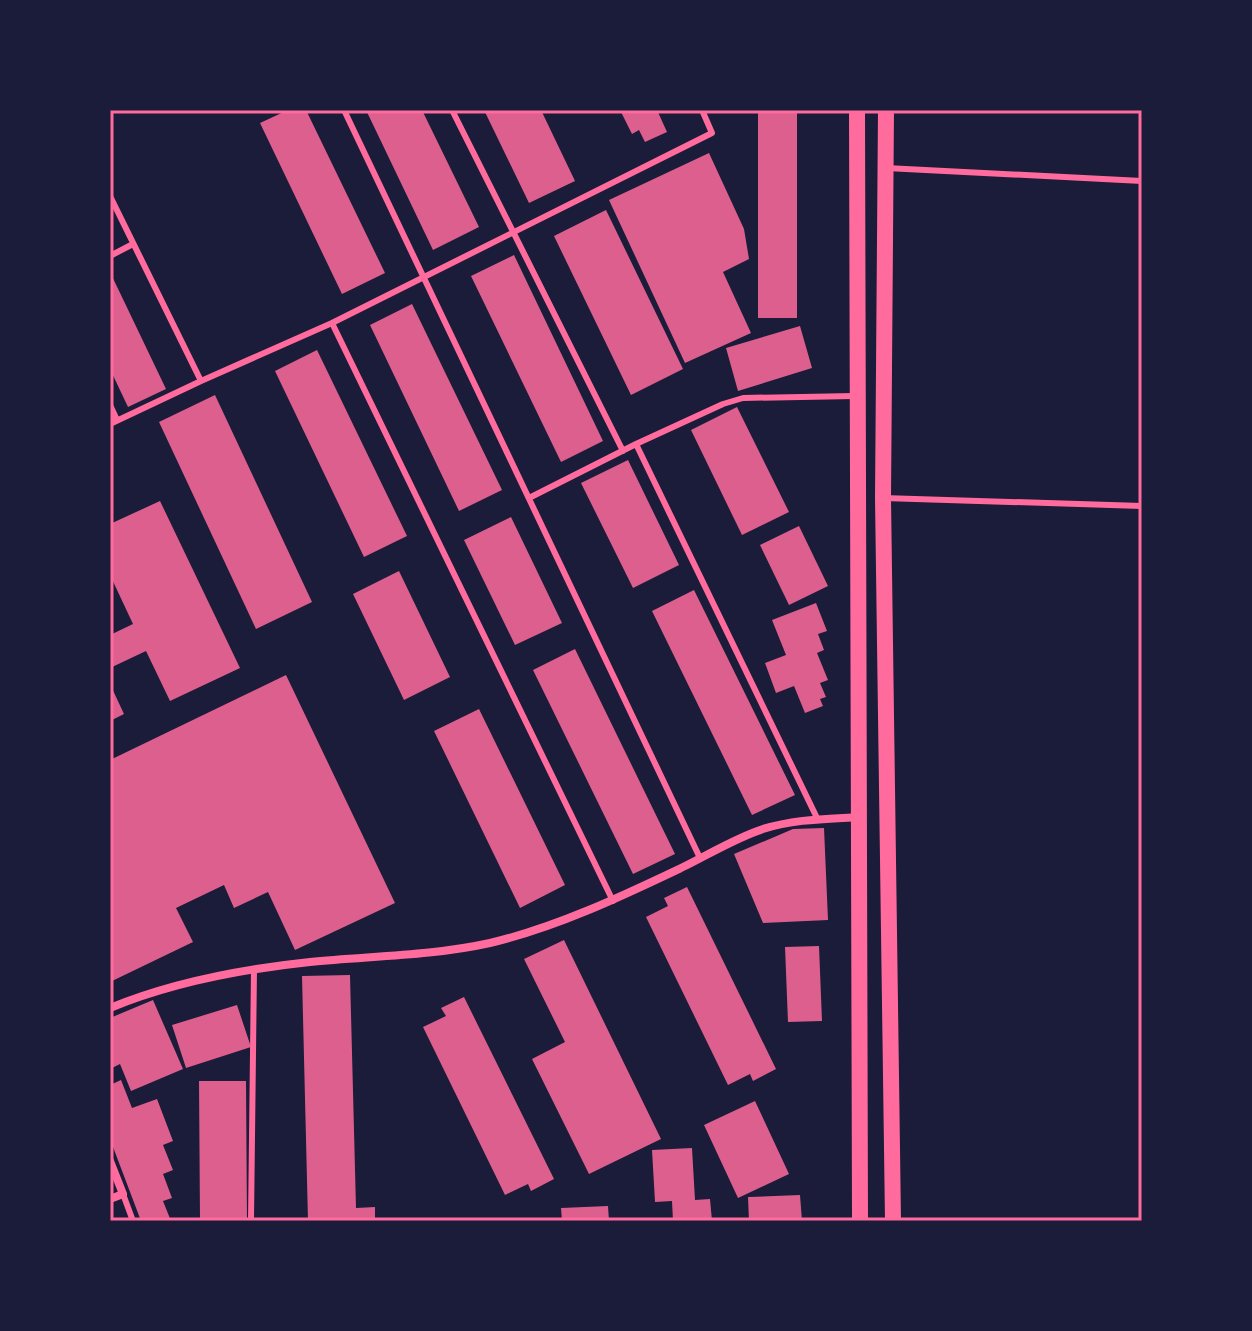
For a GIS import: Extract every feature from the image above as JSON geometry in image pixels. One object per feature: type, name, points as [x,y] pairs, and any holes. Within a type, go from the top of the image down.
[{"type":"main road","points":[[857,110],[860,1221]]},
{"type":"main road","points":[[886,110],[883,498],[893,1221]]},
{"type":"street","points":[[110,1008],[163,990],[254,969],[448,951],[492,942],[613,901],[762,829],[783,824],[860,817]]},
{"type":"street","points":[[110,1161],[123,1194],[110,1199]]},
{"type":"lane","points":[[344,110],[700,858]]},
{"type":"lane","points":[[452,110],[623,451]]},
{"type":"lane","points":[[110,405],[114,422],[424,278],[712,133],[702,110]]},
{"type":"lane","points":[[885,168],[1142,181]]},
{"type":"lane","points":[[110,196],[201,381]]},
{"type":"lane","points":[[110,256],[133,244]]},
{"type":"lane","points":[[332,323],[613,901]]},
{"type":"lane","points":[[529,498],[703,412],[743,398],[858,396]]},
{"type":"lane","points":[[636,444],[818,820]]},
{"type":"lane","points":[[883,498],[1142,506]]},
{"type":"lane","points":[[251,1221],[254,969]]},
{"type":"lane","points":[[123,1194],[133,1221]]},
{"type":"building","points":[[288,110],[306,110],[385,273],[342,294],[260,123]]},
{"type":"building","points":[[366,110],[422,110],[479,227],[433,250]]},
{"type":"building","points":[[484,110],[541,110],[575,181],[529,203]]},
{"type":"building","points":[[620,110],[657,110],[667,132],[645,142],[639,130],[632,134]]},
{"type":"building","points":[[758,110],[797,110],[797,318],[758,318]]},
{"type":"building","points":[[709,153],[744,229],[749,259],[723,272],[751,333],[685,363],[609,200]]},
{"type":"building","points":[[606,210],[683,369],[631,395],[554,236]]},
{"type":"building","points":[[514,255],[603,441],[561,462],[471,276]]},
{"type":"building","points":[[110,272],[166,389],[128,407],[110,369]]},
{"type":"building","points":[[412,304],[502,490],[459,511],[370,325]]},
{"type":"building","points":[[800,326],[812,368],[738,391],[726,348]]},
{"type":"building","points":[[317,350],[407,536],[364,557],[275,371]]},
{"type":"building","points":[[215,395],[312,602],[256,629],[159,422]]},
{"type":"building","points":[[737,407],[789,512],[742,535],[691,430]]},
{"type":"building","points":[[628,460],[679,565],[633,588],[581,483]]},
{"type":"building","points":[[160,501],[240,668],[170,701],[146,651],[110,668],[110,635],[133,624],[110,575],[110,524]]},
{"type":"building","points":[[511,517],[562,623],[515,645],[464,540]]},
{"type":"building","points":[[799,526],[828,586],[789,605],[760,545]]},
{"type":"building","points":[[399,571],[450,677],[404,700],[353,594]]},
{"type":"building","points":[[694,590],[795,795],[752,815],[652,611]]},
{"type":"building","points":[[816,603],[827,631],[818,634],[824,650],[817,653],[828,680],[820,683],[826,697],[820,699],[823,706],[805,713],[794,686],[776,693],[765,663],[786,655],[772,620]]},
{"type":"building","points":[[575,649],[675,854],[633,874],[533,670]]},
{"type":"building","points":[[286,675],[395,903],[295,950],[268,892],[234,908],[224,885],[176,908],[193,942],[110,982],[110,760]]},
{"type":"building","points":[[110,684],[124,714],[110,721]]},
{"type":"building","points":[[479,709],[565,885],[520,908],[434,731]]},
{"type":"building","points":[[824,828],[828,920],[763,923],[734,854],[793,829]]},
{"type":"building","points":[[687,887],[776,1069],[753,1081],[750,1074],[728,1085],[646,917],[668,906],[664,898]]},
{"type":"building","points":[[564,940],[661,1139],[589,1174],[532,1059],[565,1042],[524,959]]},
{"type":"building","points":[[819,946],[822,1021],[788,1022],[785,947]]},
{"type":"building","points":[[350,975],[356,1208],[375,1207],[375,1221],[308,1221],[302,976]]},
{"type":"building","points":[[464,997],[554,1179],[531,1191],[528,1184],[505,1195],[423,1027],[446,1016],[441,1008]]},
{"type":"building","points":[[153,1000],[183,1069],[131,1091],[120,1064],[110,1069],[110,1018]]},
{"type":"building","points":[[237,1005],[251,1047],[186,1068],[172,1025]]},
{"type":"building","points":[[121,1080],[132,1108],[157,1099],[173,1141],[163,1145],[173,1170],[163,1174],[172,1198],[163,1201],[171,1221],[141,1221],[110,1139],[110,1085]]},
{"type":"building","points":[[199,1081],[246,1081],[247,1221],[200,1221]]},
{"type":"building","points":[[755,1101],[789,1174],[738,1198],[704,1125]]},
{"type":"building","points":[[692,1148],[695,1200],[710,1199],[712,1221],[673,1221],[672,1201],[655,1202],[652,1150]]},
{"type":"building","points":[[800,1195],[802,1221],[749,1221],[748,1197]]},
{"type":"building","points":[[608,1206],[609,1221],[562,1221],[561,1208]]}]
